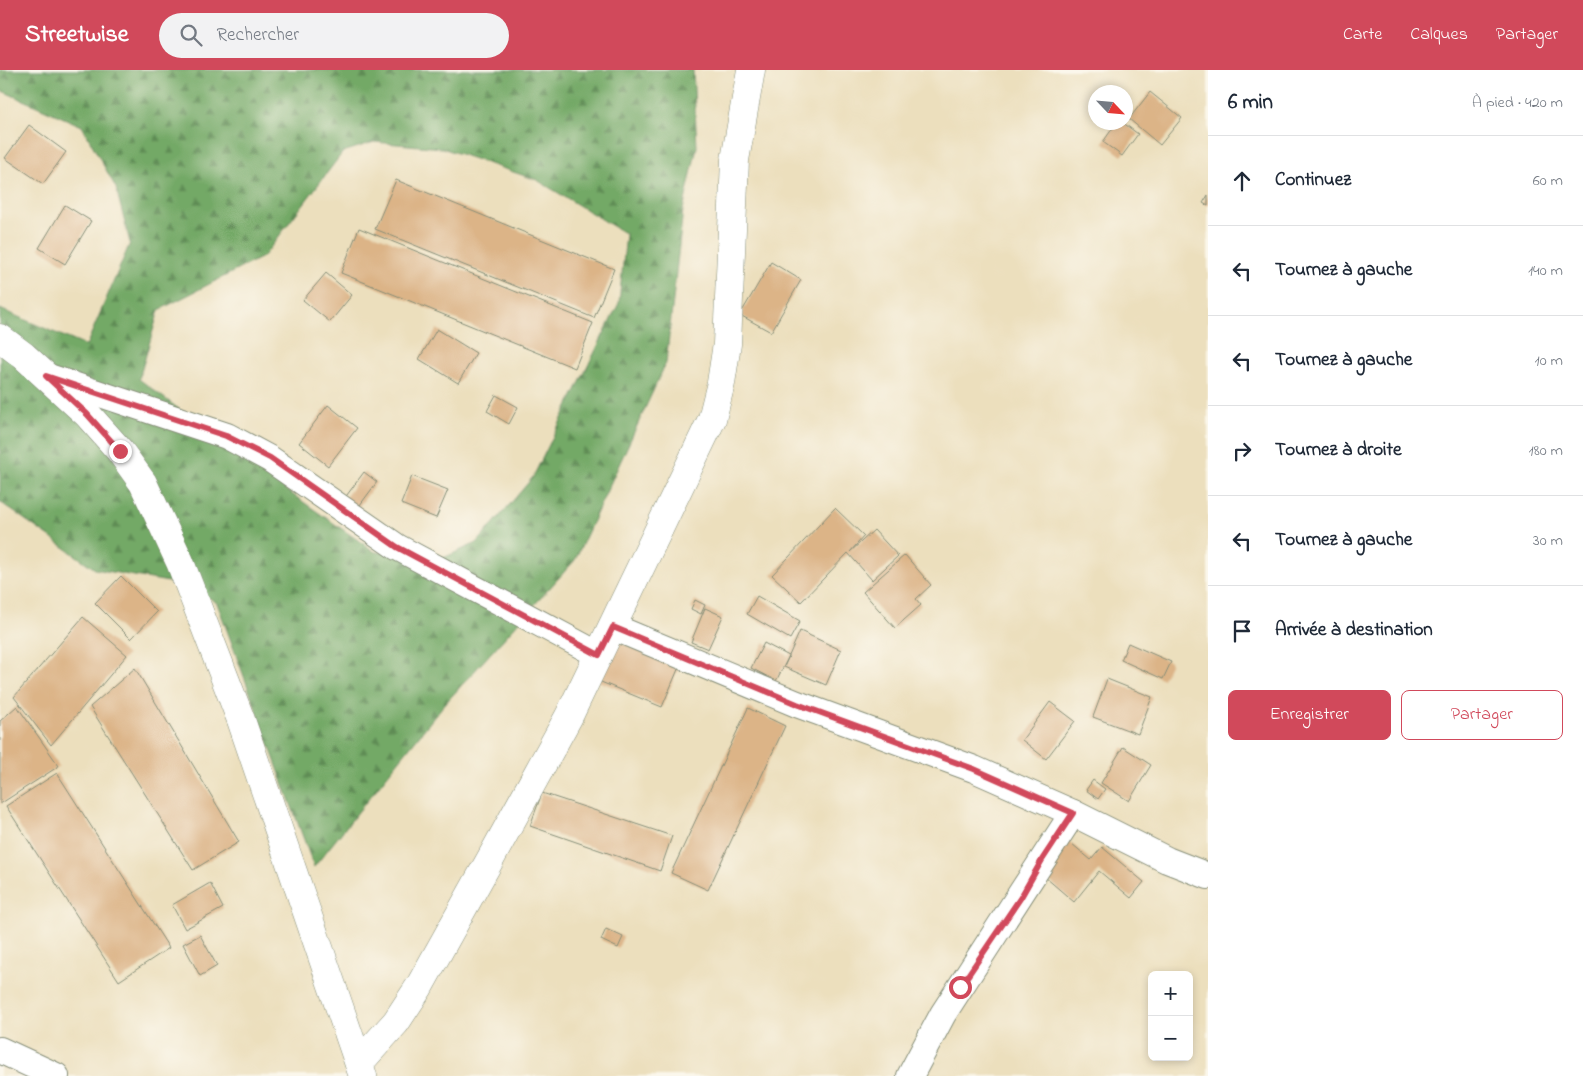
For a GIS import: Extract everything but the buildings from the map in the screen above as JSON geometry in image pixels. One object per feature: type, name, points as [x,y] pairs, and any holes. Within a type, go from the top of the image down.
[{"type":"street","points":[[361,1069],[419,987],[565,724],[712,419],[721,383],[727,344],[735,160],[751,70]]},
{"type":"street","points":[[0,338],[46,376],[87,414],[120,451],[143,483],[180,562],[241,720],[361,1069]]},
{"type":"street","points":[[46,376],[226,436],[270,458],[397,547],[599,655]]},
{"type":"street","points":[[613,627],[797,704],[974,769],[1073,813],[1166,860],[1208,876]]},
{"type":"street","points":[[910,1076],[943,1014],[1073,813]]},
{"type":"street","points":[[0,1050],[56,1076]]},
{"type":"green space","points":[[0,70],[693,70],[697,147],[683,210],[666,363],[575,560],[442,707],[314,867],[217,603],[191,586],[95,569],[0,502],[0,309],[86,346],[130,243],[116,188],[82,126],[0,90]],"holes":[[[374,142],[442,148],[537,180],[626,234],[619,303],[533,477],[477,543],[443,558],[375,552],[289,492],[139,379],[159,310],[264,256],[343,152]]]},
{"type":"route","points":[[120,451],[87,414],[46,376],[226,436],[270,458],[397,547],[599,655],[613,627],[797,704],[974,769],[1073,813],[1042,860],[1021,897],[960,987]]}]
